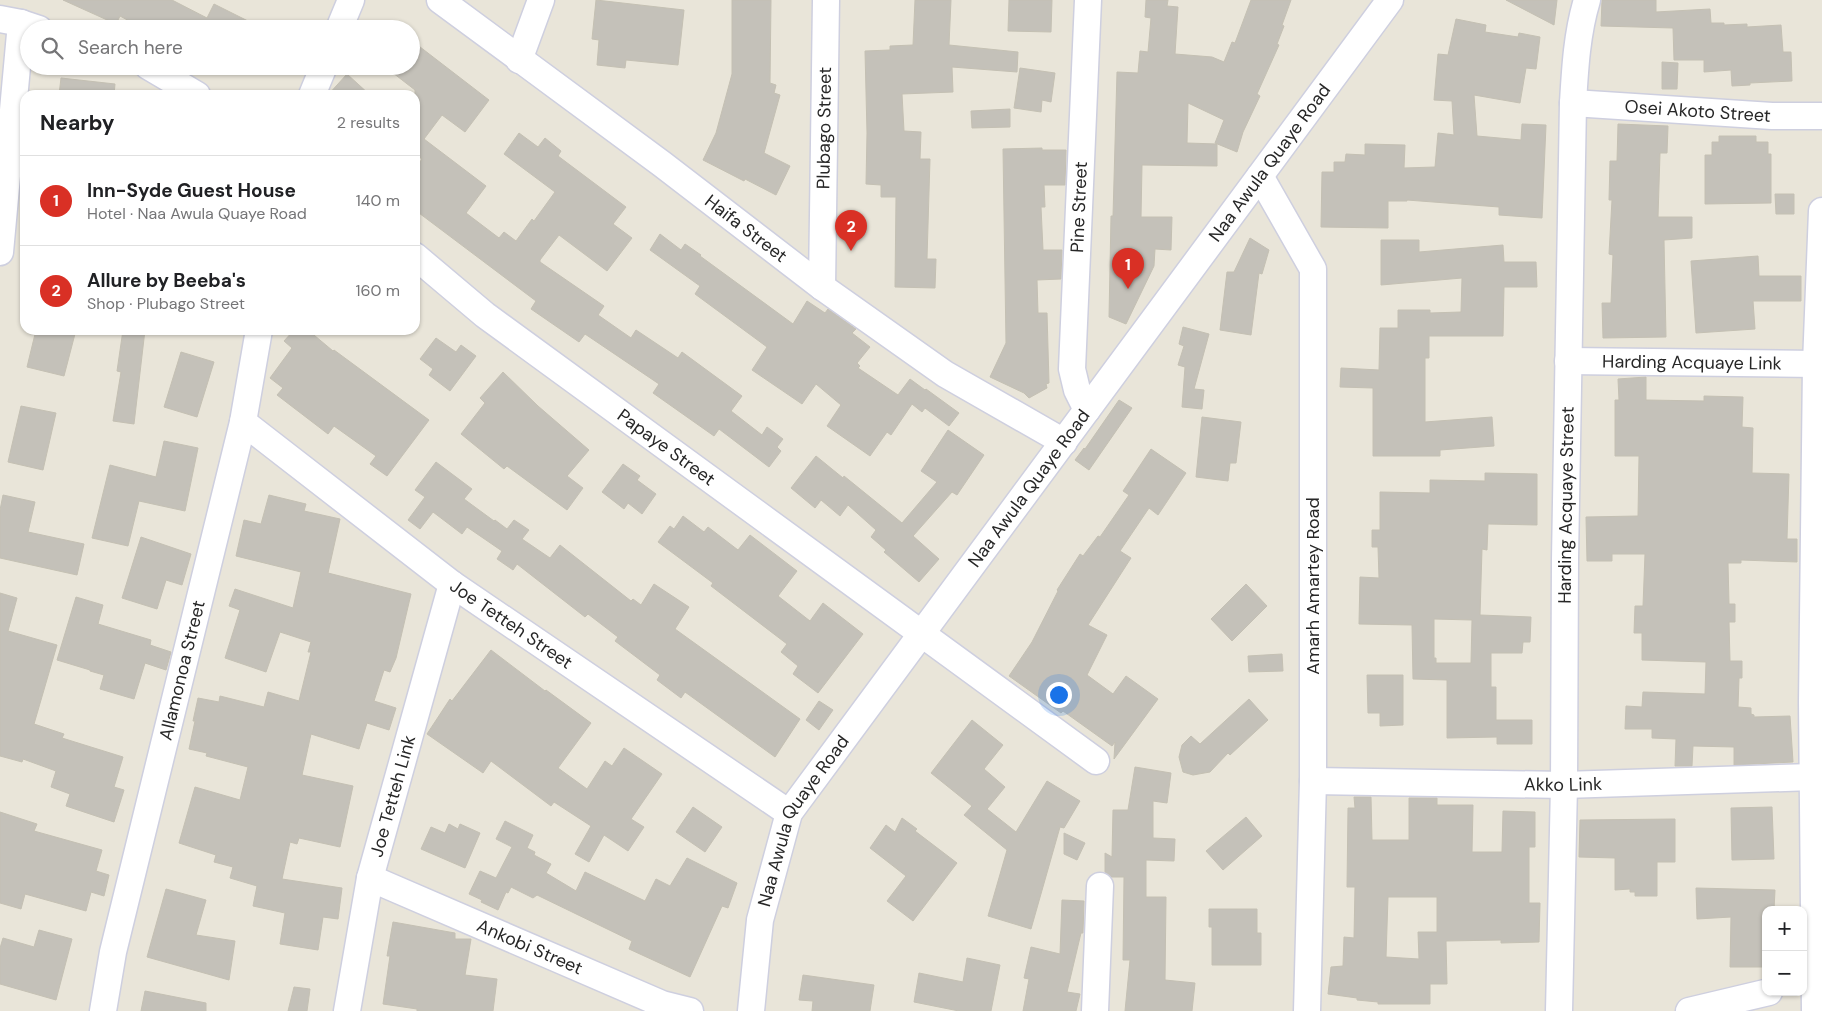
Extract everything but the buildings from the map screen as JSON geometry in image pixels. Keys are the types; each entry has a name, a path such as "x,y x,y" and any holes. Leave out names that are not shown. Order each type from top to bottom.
{"street":[{"path":"343,20 351,0"},
{"name":"Haifa Street","path":"440,0 662,164 822,287 945,374 1064,442"},
{"path":"520,60 541,0"},
{"name":"Plubago Street","path":"822,287 826,0"},
{"name":"Pine Street","path":"1087,410 1077,390 1072,369 1088,0"},
{"name":"Naa Awula Quaye Road","path":"751,1011 760,920 789,813 1390,0"},
{"name":"Harding Acquaye Street","path":"1559,1011 1564,785 1565,569 1573,103 1576,53 1586,0"},
{"path":"0,252 20,23"},
{"path":"164,75 189,90"},
{"path":"314,90 320,75"},
{"name":"Osei Akoto Street","path":"1573,103 1772,116 1822,116"},
{"name":"Amarh Amartey Road","path":"1260,176 1313,270 1313,781 1307,1011"},
{"path":"1815,1011 1813,982 1818,894 1813,777 1817,702 1819,442 1816,364 1822,211"},
{"name":"Papaye Street","path":"420,260 493,321 1096,761"},
{"name":"Allamonoa Street","path":"103,1011 113,952 243,422 258,335"},
{"name":"Harding Acquaye Link","path":"1568,360 1816,364"},
{"name":"Joe Tetteh Street","path":"243,422 452,584 789,813"},
{"name":"Joe Tetteh Link","path":"347,1011 370,878 452,584"},
{"name":"Akko Link","path":"1313,781 1564,785 1813,777"},
{"name":"Ankobi Street","path":"370,878 662,1004 690,1011"},
{"path":"1095,1011 1100,886"},
{"path":"1689,1011 1762,994"}],"place":[{"name":"Allure by Beeba's","path":"851,251"},
{"name":"Inn-Syde Guest House","path":"1128,289"}]}
